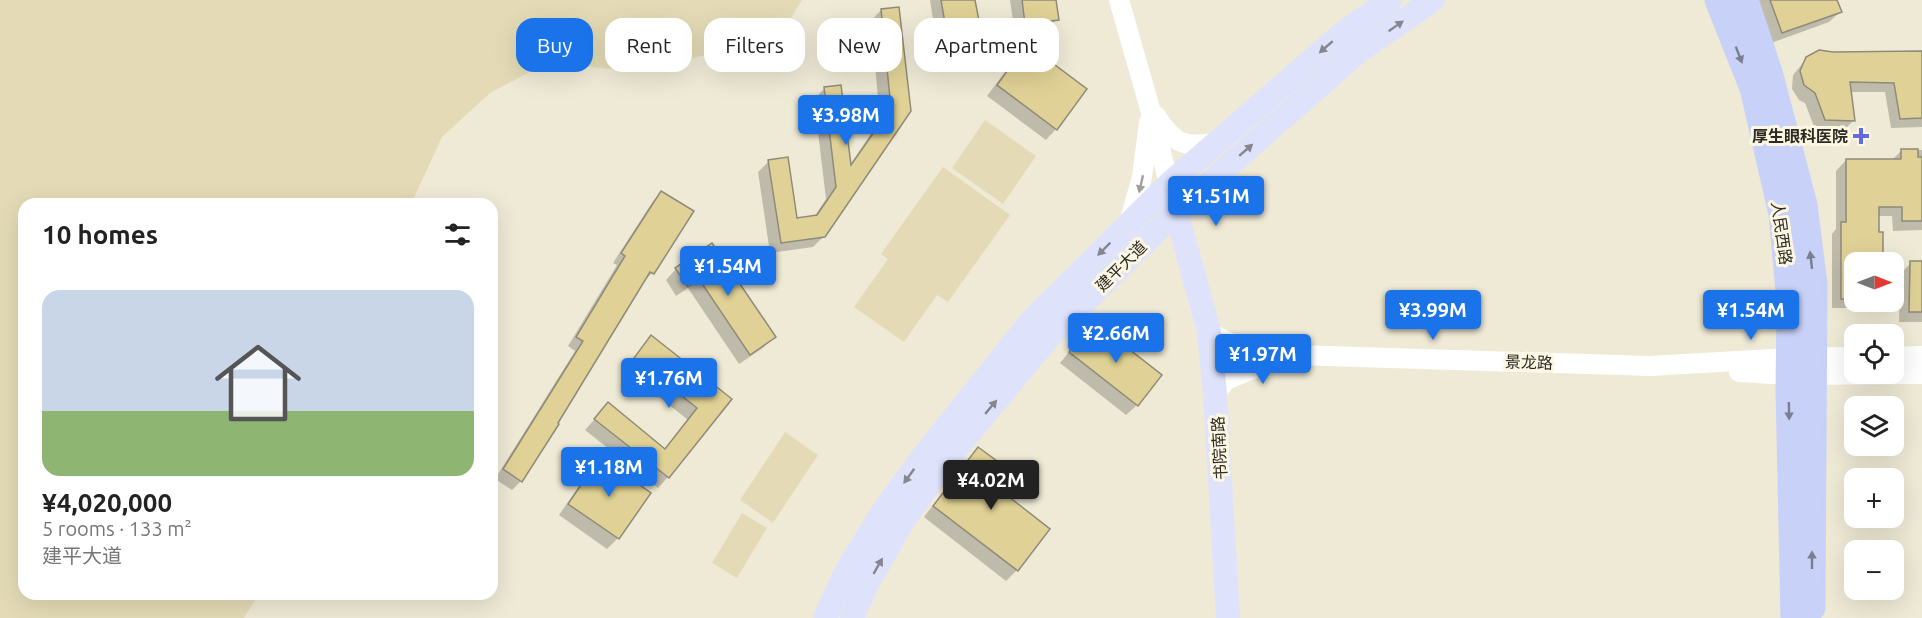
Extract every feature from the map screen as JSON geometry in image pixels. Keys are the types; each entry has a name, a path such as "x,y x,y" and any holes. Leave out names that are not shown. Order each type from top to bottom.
{"highway":[{"name":"人民西路","path":"1718,0 1752,88 1782,214 1790,302 1801,366 1812,618"},
{"name":"人民西路","path":"1745,0 1769,72 1804,205 1814,284 1801,366 1794,618"}],"main road":[{"name":"建平大道","path":"825,618 851,564 882,513 921,459 1032,320 1169,184 1344,32 1390,0"},
{"name":"建平大道","path":"852,618 866,586 902,523 940,468 1050,336 1176,212 1359,51 1433,0"},
{"path":"1192,270 1197,214 1216,177"},
{"name":"书院南路","path":"1169,184 1209,331 1215,394 1228,618"},
{"path":"1135,252 1157,239 1170,241 1184,256 1192,270"}],"street":[{"path":"1119,0 1169,184"},
{"path":"1149,105 1177,141 1185,145 1201,146 1218,142"},
{"path":"1129,224 1143,177 1149,105"},
{"name":"景龙路","path":"1209,331 1222,340 1239,346 1264,353 1296,356 1650,366 1801,366 1844,359"},
{"path":"1215,394 1226,380 1267,363 1296,356"},
{"path":"1904,357 1922,356"},
{"path":"1801,366 1922,374"}],"shaded area":[{"path":"0,0 802,0 791,18 704,18 704,56 692,58 692,18 605,18 605,69 593,67 593,18 516,18 516,72 529,72 490,93 442,137 414,198 18,198 18,600 255,600 244,618 0,618"},
{"path":"985,120 1036,156 1003,204 952,168"},
{"path":"943,167 1010,215 948,302 937,295 904,342 854,307 888,259 881,254"},
{"path":"785,432 818,455 773,523 740,500"},
{"path":"742,513 767,528 737,578 712,563"}],"building":[{"path":"941,0 975,0 978,18 944,18"},
{"path":"1022,0 1056,0 1059,18 1024,18"},
{"path":"1770,0 1837,0 1842,12 1782,33"},
{"path":"899,7 900,18 882,18 881,9"},
{"path":"902,33 911,111 825,237 781,243 768,160 788,157 797,218 817,215 836,187 824,87 841,85 851,165 891,108 887,72 902,72"},
{"path":"1819,50 1833,52 1922,51 1922,118 1900,119 1894,83 1850,82 1855,121 1825,120 1815,93 1804,85 1800,71 1806,57"},
{"path":"1059,68 1087,89 1057,130 997,85 1007,72 1059,72"},
{"path":"1901,149 1918,149 1918,157 1922,157 1922,221 1902,221 1902,207 1879,207 1879,232 1883,232 1883,252 1844,252 1844,299 1841,299 1841,222 1846,222 1846,159 1901,159"},
{"path":"661,191 694,211 654,274 650,272 522,482 503,469 583,341 576,337 625,256 621,253"},
{"path":"712,243 776,337 750,355 699,279 688,287 675,268"},
{"path":"1910,261 1922,261 1922,312 1909,312"},
{"path":"1093,321 1162,375 1138,406 1069,352"},
{"path":"651,335 732,399 669,478 594,419 608,402 665,449 697,408 634,358"},
{"path":"978,447 1012,472 999,489 1050,529 1018,571 933,506"},
{"path":"600,457 651,493 619,539 568,504"}],"place":[{"name":"厚生眼科医院","path":"1861,136"}]}
